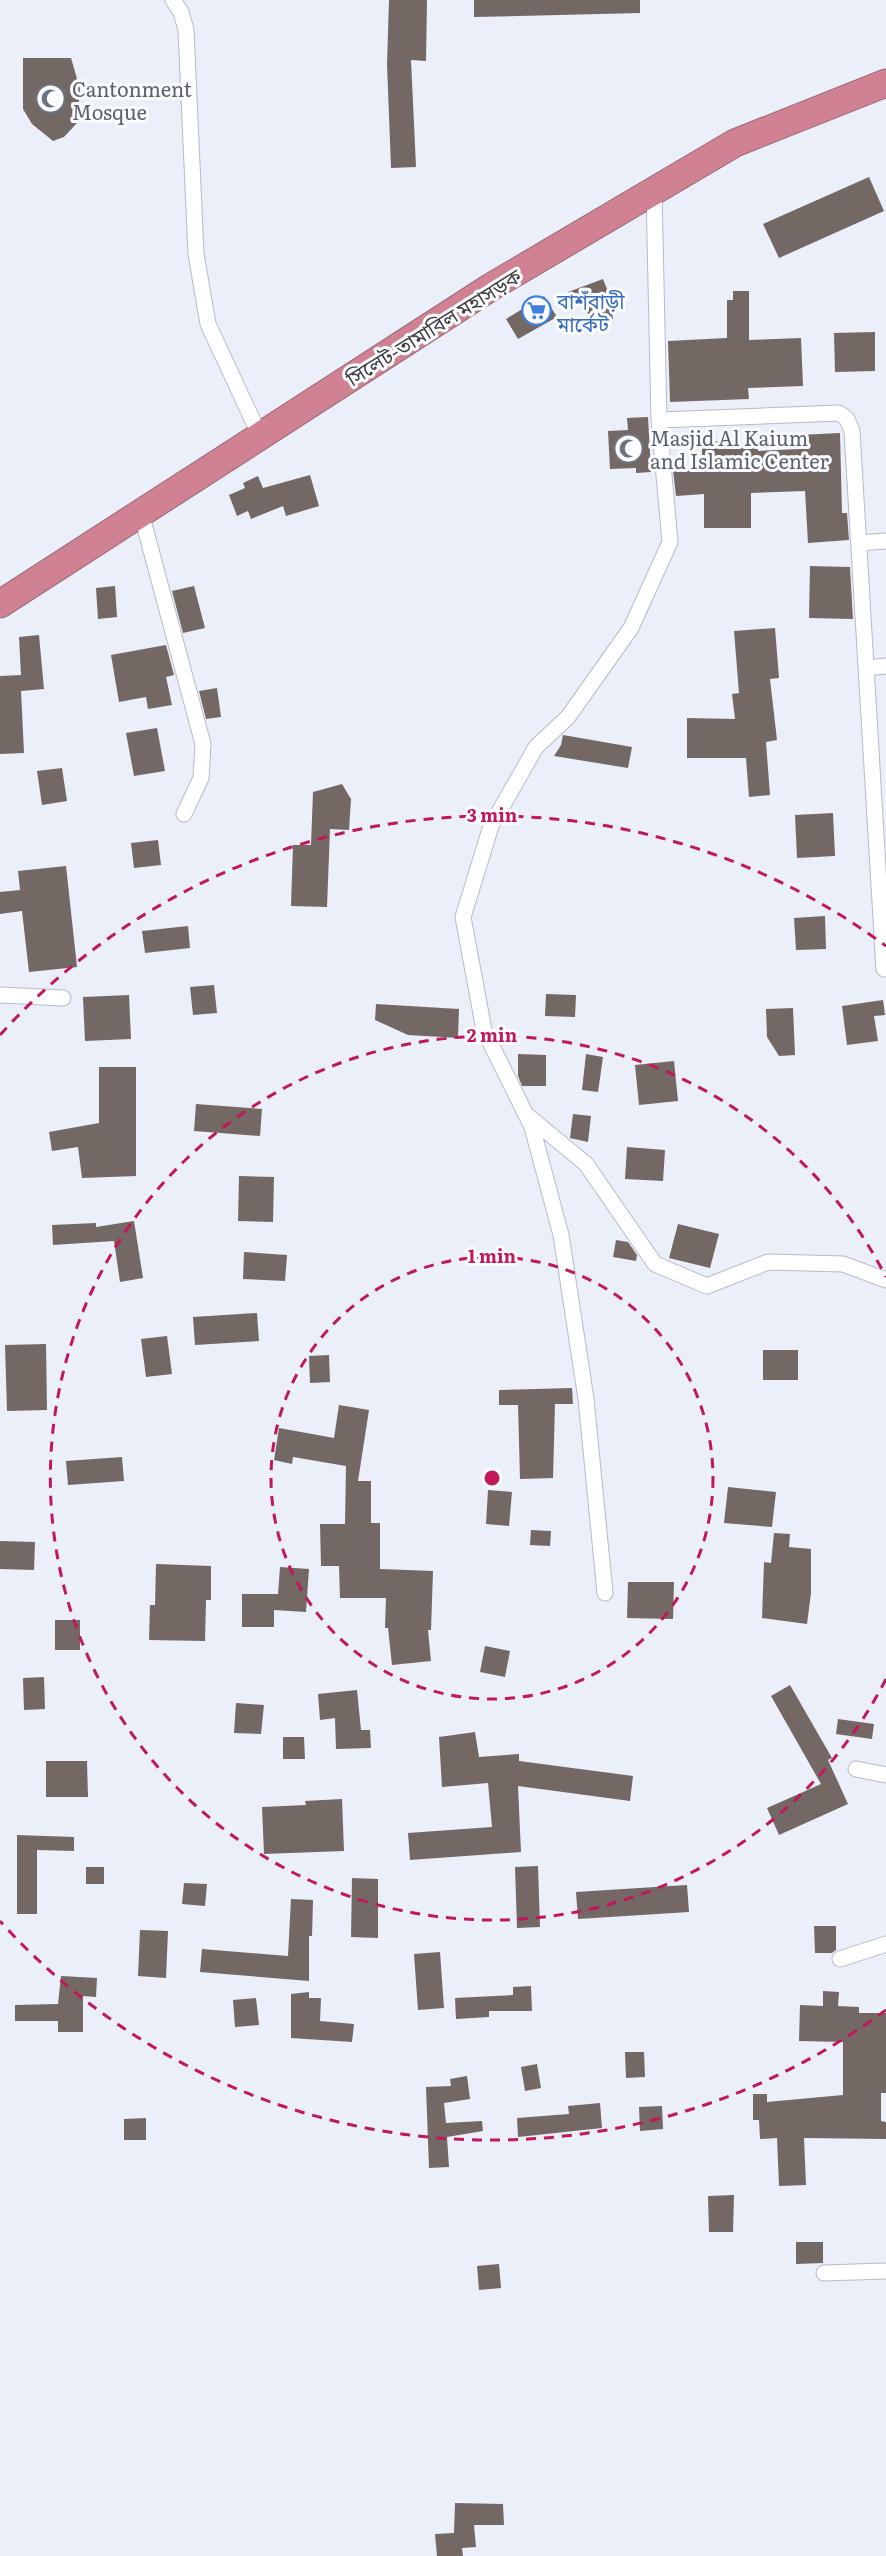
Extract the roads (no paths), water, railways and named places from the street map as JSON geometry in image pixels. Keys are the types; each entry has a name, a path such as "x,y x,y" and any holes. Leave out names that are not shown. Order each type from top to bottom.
{"highway":[{"name":"সিলেট-তামাবিল মহাসড়ক","path":"0,604 491,288 735,143 886,83"}],"street":[{"path":"173,0 181,12 186,30 195,254 208,324 260,436"},
{"path":"605,1593 586,1399 561,1235 532,1127 484,1030 463,917 490,826 536,747 568,717 631,628 669,542 659,420 654,191"},
{"path":"659,420 839,413 847,419 852,431 884,969"},
{"path":"141,513 203,744 201,778 184,814"},
{"path":"859,543 886,541"},
{"path":"866,668 886,666"},
{"path":"0,995 63,998"},
{"path":"526,1114 586,1164 655,1264 707,1286 768,1262 843,1264 886,1280"},
{"path":"856,1769 886,1775"},
{"path":"840,1959 886,1944"},
{"path":"824,2273 886,2271"}],"place":[{"name":"Cantonment Mosque","path":"51,99"},
{"name":"বাশঁবাড়ী মার্কেট","path":"536,311"},
{"name":"Masjid Al Kaium and Islamic Center","path":"629,449"}]}
